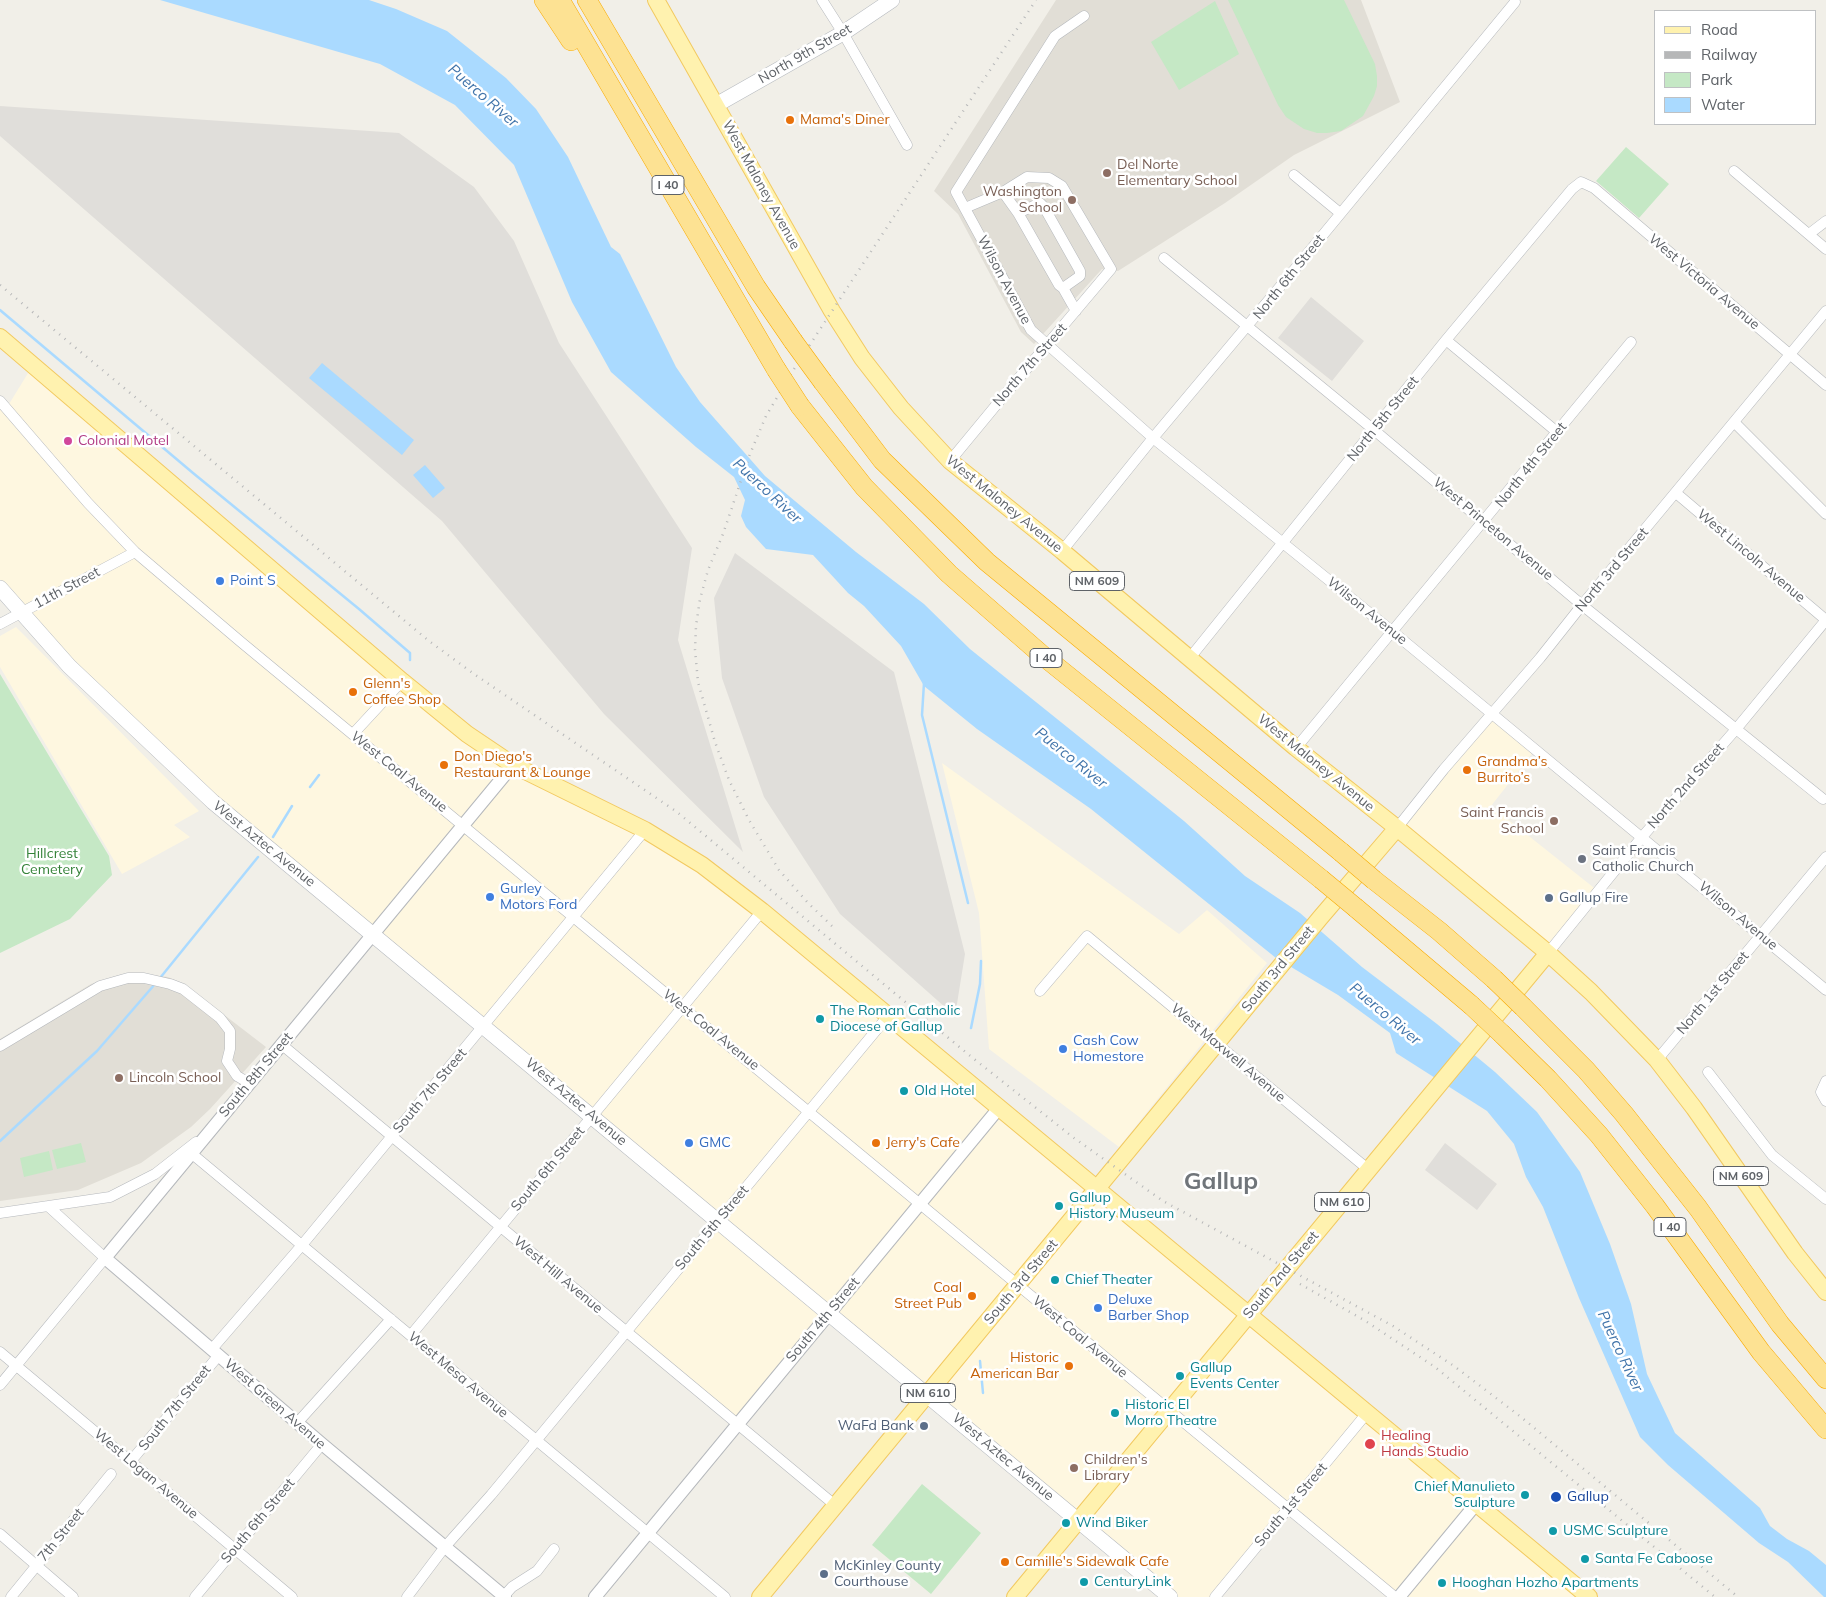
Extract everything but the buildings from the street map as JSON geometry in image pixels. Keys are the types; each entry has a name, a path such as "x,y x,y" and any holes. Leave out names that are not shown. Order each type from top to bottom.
{"highway":[{"path":"544,0 673,193"},
{"name":"I 40","path":"560,0 776,369 800,406 864,487 949,574 1042,655 1356,908 1471,1005 1548,1079 1599,1135 1655,1206 1756,1345 1826,1429"},
{"name":"I 40","path":"587,0 756,287 793,341 882,460 987,562 1494,979 1586,1070 1624,1114 1698,1208 1780,1324 1826,1379"},
{"path":"594,0 622,60"}],"main road":[{"name":"West Maloney Avenue","path":"656,0 832,311 862,358 901,408 950,461 1062,551 1296,748 1397,828 1548,953 1590,992 1657,1060"},
{"name":"North 9th Street","path":"716,105 843,33 892,0"},
{"path":"3,341 402,681 467,734 512,765 645,830 702,865 762,911 1586,1596"},
{"name":"West Aztec Avenue","path":"0,588 69,666 213,802 1170,1597"},
{"name":"South 3rd Street","path":"760,1597 1320,918 1397,828"},
{"name":"South 2nd Street","path":"1015,1597 1548,953"},
{"name":"NM 609","path":"1657,1060 1694,1108 1795,1253 1826,1292"}],"street":[{"path":"822,0 907,145"},
{"name":"North 6th Street","path":"1062,551 1153,438 1248,326 1515,2"},
{"name":"Wilson Avenue","path":"1084,16 1055,36 956,192 1031,330 1153,438 1393,632 1826,990"},
{"path":"1734,171 1826,249"},
{"path":"1294,175 1340,213"},
{"name":"North 7th Street","path":"950,461 1111,269 1062,186 1049,178 1026,178 1003,192"},
{"name":"North 5th Street","path":"1190,659 1446,340 1572,189 1581,182"},
{"name":"West Victoria Avenue","path":"1581,182 1594,188 1826,385"},
{"path":"965,208 1003,192 1018,213 1058,285 1063,288 1076,311"},
{"path":"1018,213 1040,203 1044,207 1080,271 1080,276 1063,288"},
{"path":"1809,234 1826,221"},
{"name":"West Princeton Avenue","path":"1164,258 1374,430 1582,605 1823,799"},
{"name":"North 3rd Street","path":"1397,828 1444,769 1492,715 1826,311"},
{"path":"1446,340 1557,432"},
{"name":"North 4th Street","path":"1296,748 1631,342"},
{"name":"West Coal Avenue","path":"2,404 88,503 135,552 1395,1597"},
{"path":"1735,423 1826,514"},
{"name":"West Lincoln Avenue","path":"1676,493 1826,620"},
{"name":"11th Street","path":"0,624 135,552"},
{"name":"North 2nd Street","path":"1548,953 1642,837 1826,620"},
{"path":"353,734 402,681"},
{"name":"South 8th Street","path":"0,1385 512,765"},
{"name":"South 7th Street","path":"131,1461 215,1352 302,1245 645,830"},
{"name":"North 1st Street","path":"1657,1060 1826,857"},
{"name":"South 6th Street","path":"410,1335 762,911"},
{"name":"West Maxwell Avenue","path":"1040,991 1087,936 1369,1170"},
{"path":"0,1046 100,986 128,978 144,978 183,989 220,1018 230,1031 230,1049 227,1061 238,1076 250,1083"},
{"name":"South 5th Street","path":"536,1440 808,1110 888,1016"},
{"name":"West Hill Avenue","path":"281,1044 836,1506"},
{"path":"1708,1072 1772,1154 1826,1199"},
{"path":"1826,1081 1821,1092 1826,1101"},
{"name":"South 4th Street","path":"648,1533 999,1108"},
{"path":"0,1213 110,1197 154,1174 208,1133"},
{"name":"West Mesa Avenue","path":"192,1153 725,1597"},
{"name":"West Green Avenue","path":"48,1206 105,1258 322,1444 444,1548 505,1597"},
{"path":"298,1422 390,1319"},
{"name":"West Logan Avenue","path":"0,1352 292,1597"},
{"name":"South 1st Street","path":"1215,1597 1367,1413"},
{"path":"407,1597 444,1548 536,1440"},
{"name":"South 6th Street","path":"195,1597 322,1444"},
{"name":"7th Street","path":"11,1597 111,1474"},
{"path":"1399,1597 1476,1504"},
{"path":"594,1597 648,1533"},
{"path":"0,1534 73,1597"},
{"path":"505,1597 512,1587 537,1571 554,1549"}],"shaded area":[{"name":"Del Norte Elementary School","path":"1056,0 1361,0 1400,102 1294,155 1225,203 1118,271 1102,269 1034,344 1021,332 958,214 934,191"},
{"path":"0,106 399,133 474,187 514,241 559,343 692,548 678,640 743,852 604,714 442,521 0,136"},
{"path":"1311,297 1364,341 1332,381 1278,338"},
{"path":"33,365 467,734 702,865 1589,1597 1394,1597 1288,1509 1215,1597 1170,1597 829,1313 738,1424 626,1332 718,1221 213,802 0,588 0,406 6,409"},
{"path":"735,553 894,672 965,954 955,1016 840,914 764,797 722,678 714,598"},
{"path":"16,627 199,811 174,825 190,837 122,874 0,667 0,636"},
{"path":"1492,715 1535,750 1491,806 1598,891 1548,953 1397,828"},
{"path":"942,763 1179,934 1207,910 1267,963 1119,1147 989,1049 979,913"},
{"name":"Lincoln School","path":"135,973 168,977 184,984 266,1047 210,1109 191,1127 141,1163 78,1190 0,1201 0,1039 91,984 119,975"},
{"path":"1445,1143 1497,1184 1477,1210 1425,1170"}],"green space":[{"path":"1228,0 1344,0 1375,64 1377,76 1374,96 1363,116 1341,131 1327,133 1317,133 1304,129 1286,117 1278,105"},
{"path":"1215,1 1239,54 1179,90 1151,42"},
{"path":"1626,147 1669,184 1639,218 1596,181"},
{"name":"Hillcrest Cemetery","path":"0,674 109,856 112,875 70,919 0,953"},
{"path":"81,1143 86,1162 57,1169 52,1150"},
{"path":"49,1151 53,1170 24,1177 20,1158"},
{"path":"922,1484 981,1533 931,1594 872,1545"}],"water":[{"name":"Puerco River","path":"160,0 369,0 396,9 447,31 506,78 536,109 568,157 611,247 620,254 676,367 700,402 765,476 856,552 924,604 970,649 1184,821 1245,876 1300,913 1362,967 1437,1024 1495,1072 1537,1112 1580,1172 1610,1244 1631,1304 1647,1374 1675,1433 1760,1508 1770,1526 1787,1539 1809,1551 1826,1565 1826,1597 1788,1562 1759,1543 1668,1465 1640,1437 1579,1298 1543,1207 1526,1177 1514,1144 1487,1111 1396,1053 1390,1033 1338,995 1276,958 1091,809 977,729 924,686 901,646 813,555 766,549 746,527 741,516 745,500 734,477 696,447 611,372 572,302 514,165 455,105 380,64"},
{"path":"322,363 414,440 402,455 309,378"},
{"path":"425,465 445,488 433,498 413,475"}],"waterway":[{"path":"0,310 193,473 359,609 410,653 410,660"},
{"path":"924,683 922,715 968,903"},
{"path":"310,787 319,775"},
{"path":"273,837 292,806"},
{"path":"160,978 258,857"},
{"path":"971,1028 980,984 981,961"},
{"path":"0,1141 97,1051 155,984"},
{"path":"980,1361 983,1393"}],"railway":[{"path":"832,926 808,903 779,870 749,820 729,780 715,742 698,682 695,650 700,599 708,570 723,534 750,454 766,416 794,369 1036,0"},
{"path":"0,285 429,641 474,674 677,812 969,1055 1074,1138 1163,1201 1393,1326 1454,1366 1521,1417 1738,1597"},
{"path":"1300,1284 1364,1320 1435,1367 1715,1597"}],"place":[{"name":"Mama's Diner","path":"790,120"},
{"name":"Del Norte Elementary School","path":"1107,173"},
{"name":"Washington School","path":"1072,200"},
{"name":"Colonial Motel","path":"68,441"},
{"name":"Point S","path":"220,581"},
{"name":"Glenn's Coffee Shop","path":"353,692"},
{"name":"Don Diego's Restaurant & Lounge","path":"444,765"},
{"name":"Grandma’s Burrito’s","path":"1467,770"},
{"name":"Saint Francis School","path":"1554,821"},
{"name":"Saint Francis Catholic Church","path":"1582,859"},
{"name":"Gurley Motors Ford","path":"490,897"},
{"name":"Gallup Fire","path":"1549,898"},
{"name":"The Roman Catholic Diocese of Gallup","path":"820,1019"},
{"name":"Cash Cow Homestore","path":"1063,1049"},
{"name":"Lincoln School","path":"119,1078"},
{"name":"Old Hotel","path":"904,1091"},
{"name":"GMC","path":"689,1143"},
{"name":"Jerry's Cafe","path":"876,1143"},
{"name":"Gallup History Museum","path":"1059,1206"},
{"name":"Chief Theater","path":"1055,1280"},
{"name":"Coal Street Pub","path":"972,1296"},
{"name":"Deluxe Barber Shop","path":"1098,1308"},
{"name":"Historic American Bar","path":"1069,1366"},
{"name":"Gallup Events Center","path":"1180,1376"},
{"name":"Historic El Morro Theatre","path":"1115,1413"},
{"name":"WaFd Bank","path":"924,1426"},
{"name":"Healing Hands Studio","path":"1370,1444"},
{"name":"Children's Library","path":"1074,1468"},
{"name":"Chief Manulieto Sculpture","path":"1525,1495"},
{"name":"Gallup","path":"1556,1497"},
{"name":"Wind Biker","path":"1066,1523"},
{"name":"USMC Sculpture","path":"1553,1531"},
{"name":"Santa Fe Caboose","path":"1585,1559"},
{"name":"Camille's Sidewalk Cafe","path":"1005,1562"},
{"name":"McKinley County Courthouse","path":"824,1574"},
{"name":"CenturyLink","path":"1084,1582"},
{"name":"Hooghan Hozho Apartments","path":"1442,1583"}],"district":[{"name":"Gallup","path":"1221,1182"}]}
